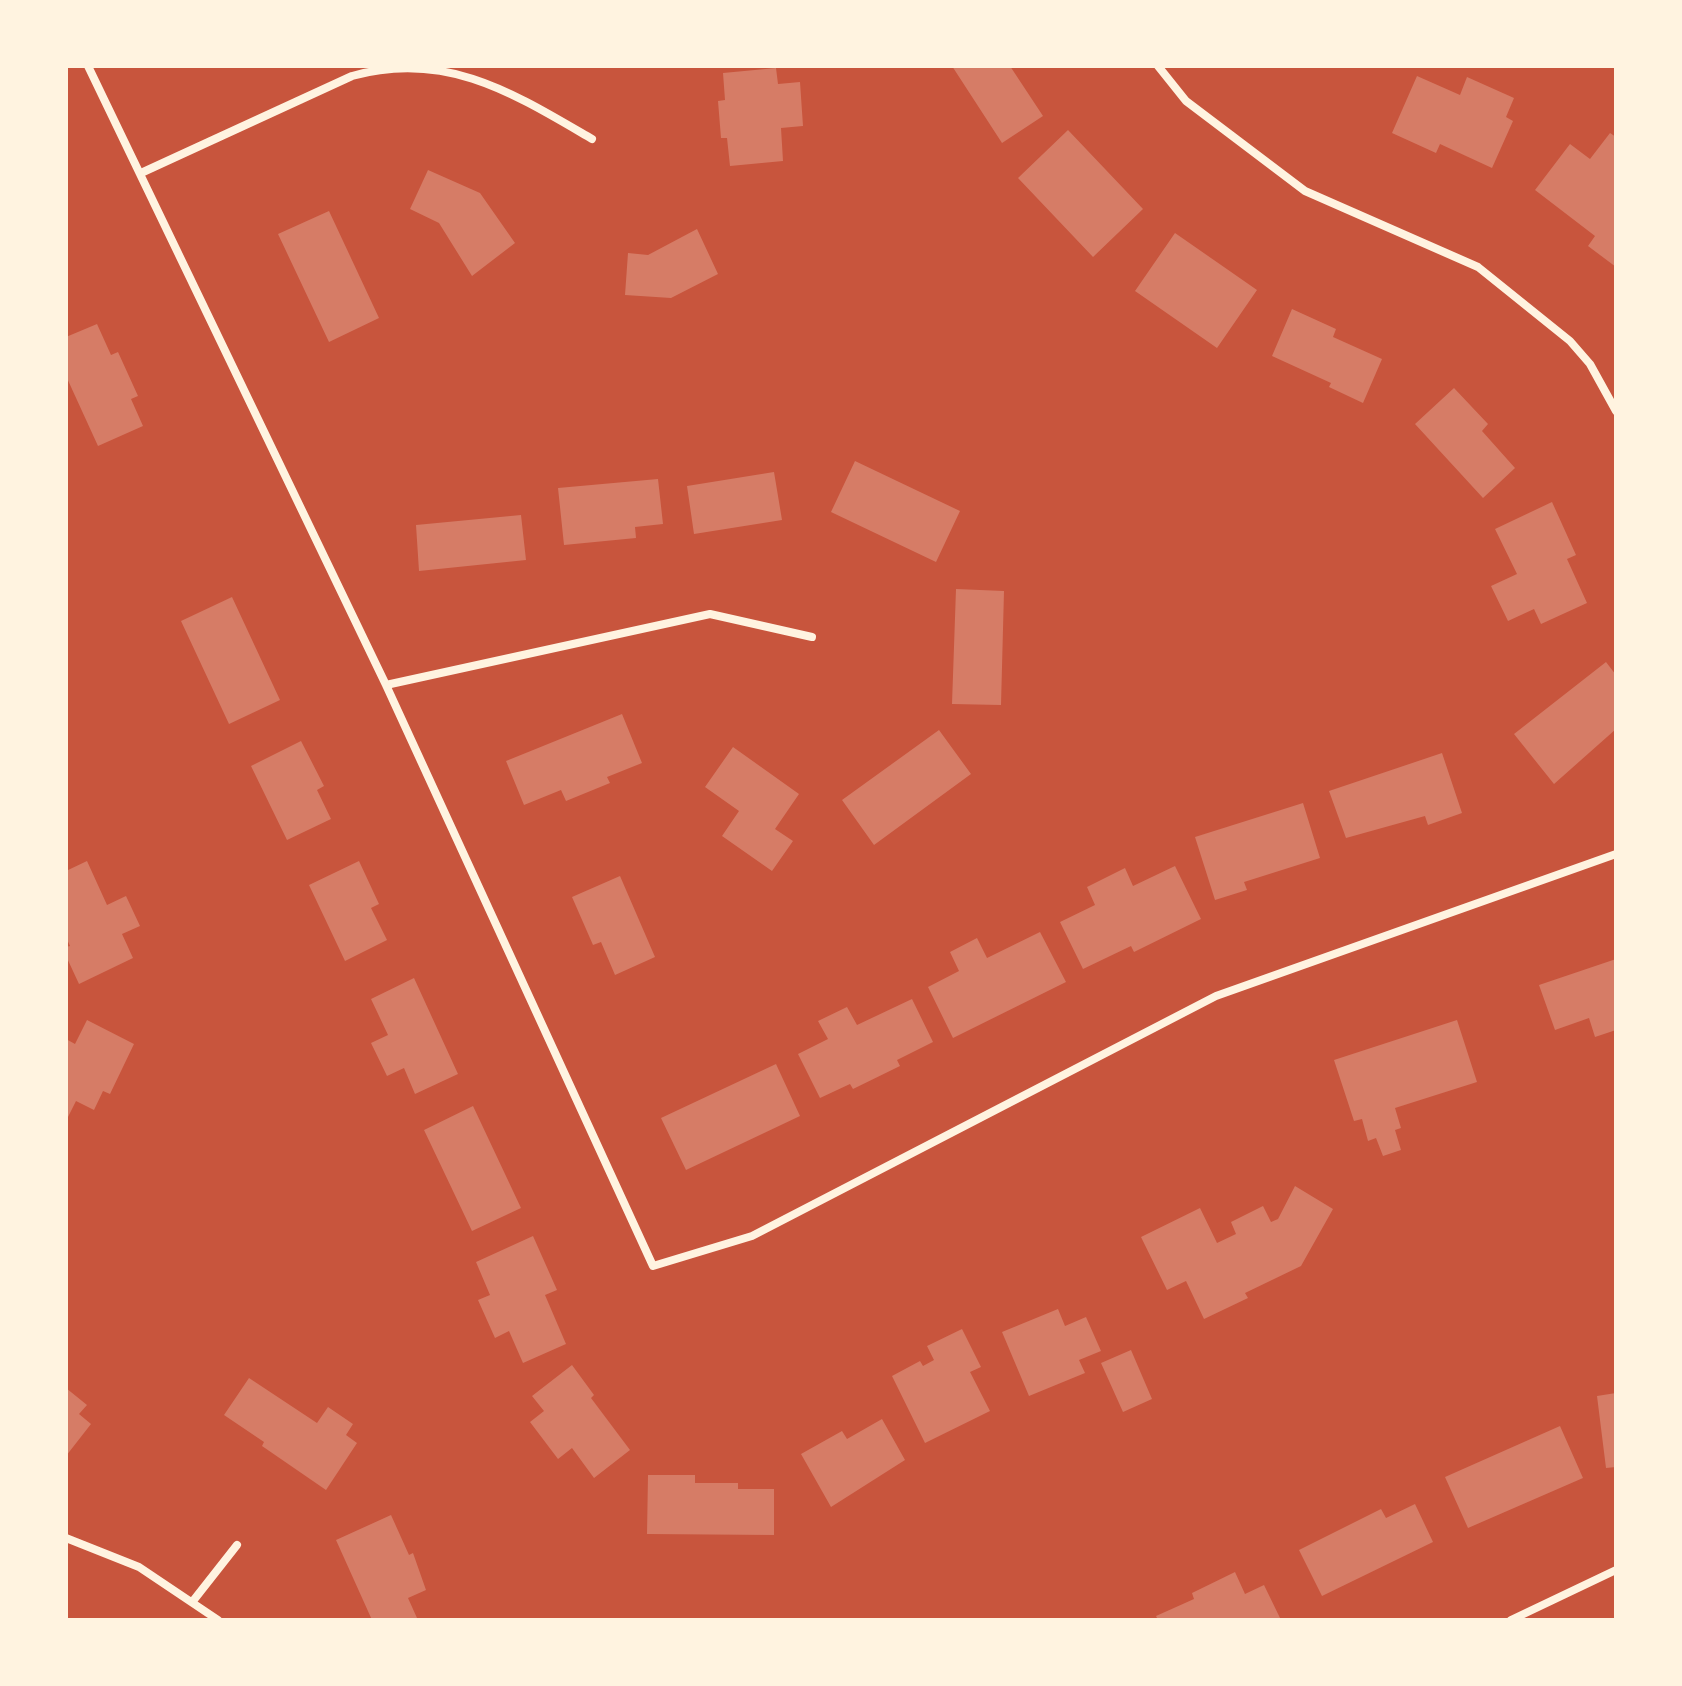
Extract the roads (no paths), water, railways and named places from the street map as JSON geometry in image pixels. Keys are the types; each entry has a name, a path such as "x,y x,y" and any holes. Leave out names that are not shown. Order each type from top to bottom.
{"street":[{"path":"88,66 386,685 653,1266 752,1236 1216,996 1616,854"},
{"path":"1158,66 1186,101 1305,191 1478,267 1570,341 1590,364 1616,411"},
{"path":"141,173 352,76 376,69 448,70 512,93 592,139"},
{"path":"386,685 710,614 812,637"},
{"path":"66,1538 139,1567 218,1620"},
{"path":"193,1601 237,1545"},
{"path":"1511,1620 1616,1570"}]}
